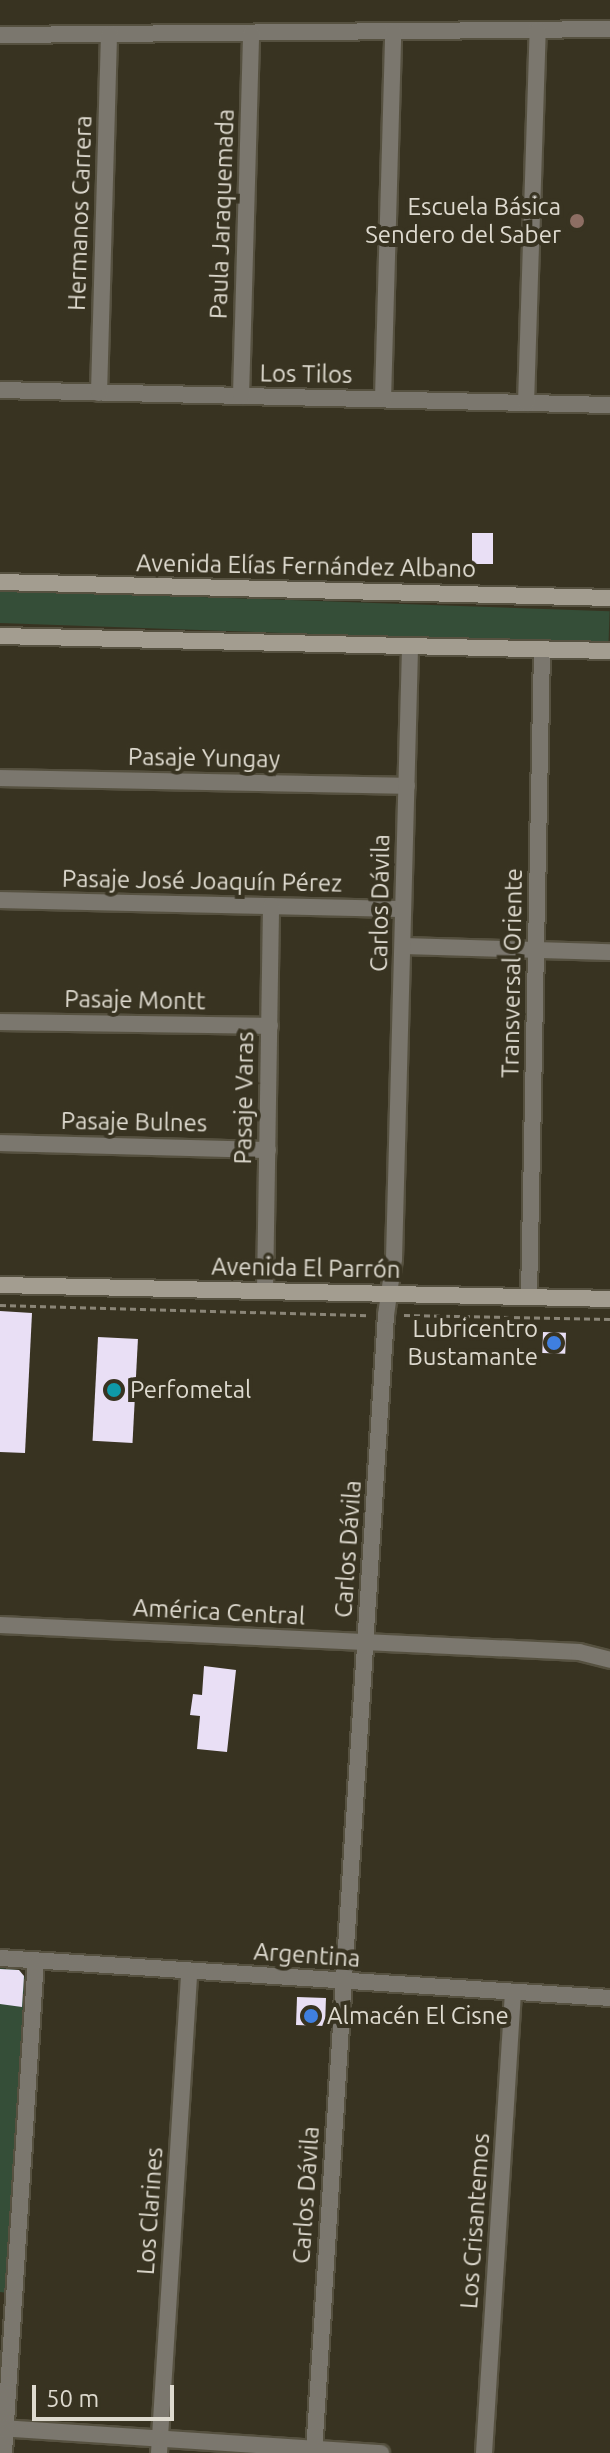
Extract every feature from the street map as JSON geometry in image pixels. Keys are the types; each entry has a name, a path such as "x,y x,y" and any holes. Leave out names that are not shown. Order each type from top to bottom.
{"main road":[{"name":"Avenida Elías Fernández Albano","path":"0,582 610,598"},
{"path":"0,636 610,651"},
{"name":"Avenida El Parrón","path":"0,1285 610,1299"}],"street":[{"path":"0,35 610,29"},
{"path":"526,403 538,30"},
{"path":"383,399 393,31"},
{"name":"Paula Jaraquemada","path":"241,396 251,33"},
{"name":"Hermanos Carrera","path":"99,393 109,34"},
{"name":"Los Tilos","path":"0,390 610,405"},
{"name":"Carlos Dávila","path":"314,2451 386,1315 390,1294 410,647"},
{"name":"Transversal Oriente","path":"529,1297 542,650"},
{"name":"Pasaje Yungay","path":"0,778 407,786"},
{"name":"Pasaje José Joaquín Pérez","path":"0,900 403,909"},
{"name":"Pasaje Varas","path":"265,1291 271,906"},
{"path":"403,946 610,952"},
{"name":"Pasaje Montt","path":"0,1022 270,1026"},
{"name":"Pasaje Bulnes","path":"0,1143 268,1150"},
{"name":"América Central","path":"0,1625 579,1652"},
{"path":"579,1652 610,1645"},
{"path":"579,1652 610,1660"},
{"name":"Argentina","path":"0,1958 610,1998"},
{"path":"4,2453 3,2428 36,1961"},
{"name":"Los Clarines","path":"159,2446 189,1971"},
{"name":"Los Crisantemos","path":"484,2453 513,1992"},
{"path":"3,2428 159,2446 381,2453"}],"path":[{"path":"0,1305 610,1319"}],"green space":[{"path":"0,590 610,611 608,644 0,623"},
{"path":"0,1968 19,1970 28,1981 8,2293 0,2292"}],"building":[{"path":"472,533 493,533 493,564 472,564"},
{"path":"0,1311 32,1313 25,1453 0,1452"},
{"name":"Lubricentro Bustamante","path":"543,1332 566,1333 565,1354 542,1353"},
{"name":"Perfometal","path":"98,1337 138,1339 133,1443 93,1441"},
{"path":"204,1666 236,1670 227,1752 197,1749 200,1716 190,1715 193,1694 202,1695"},
{"path":"0,1969 19,1970 24,1976 22,2007 0,2004"},
{"path":"297,1997 326,1998 325,2026 296,2025"}],"place":[{"name":"Escuela Básica Sendero del Saber","path":"577,221"},
{"name":"Lubricentro Bustamante","path":"554,1343"},
{"name":"Perfometal","path":"114,1390"},
{"name":"Almacén El Cisne","path":"311,2016"}]}
